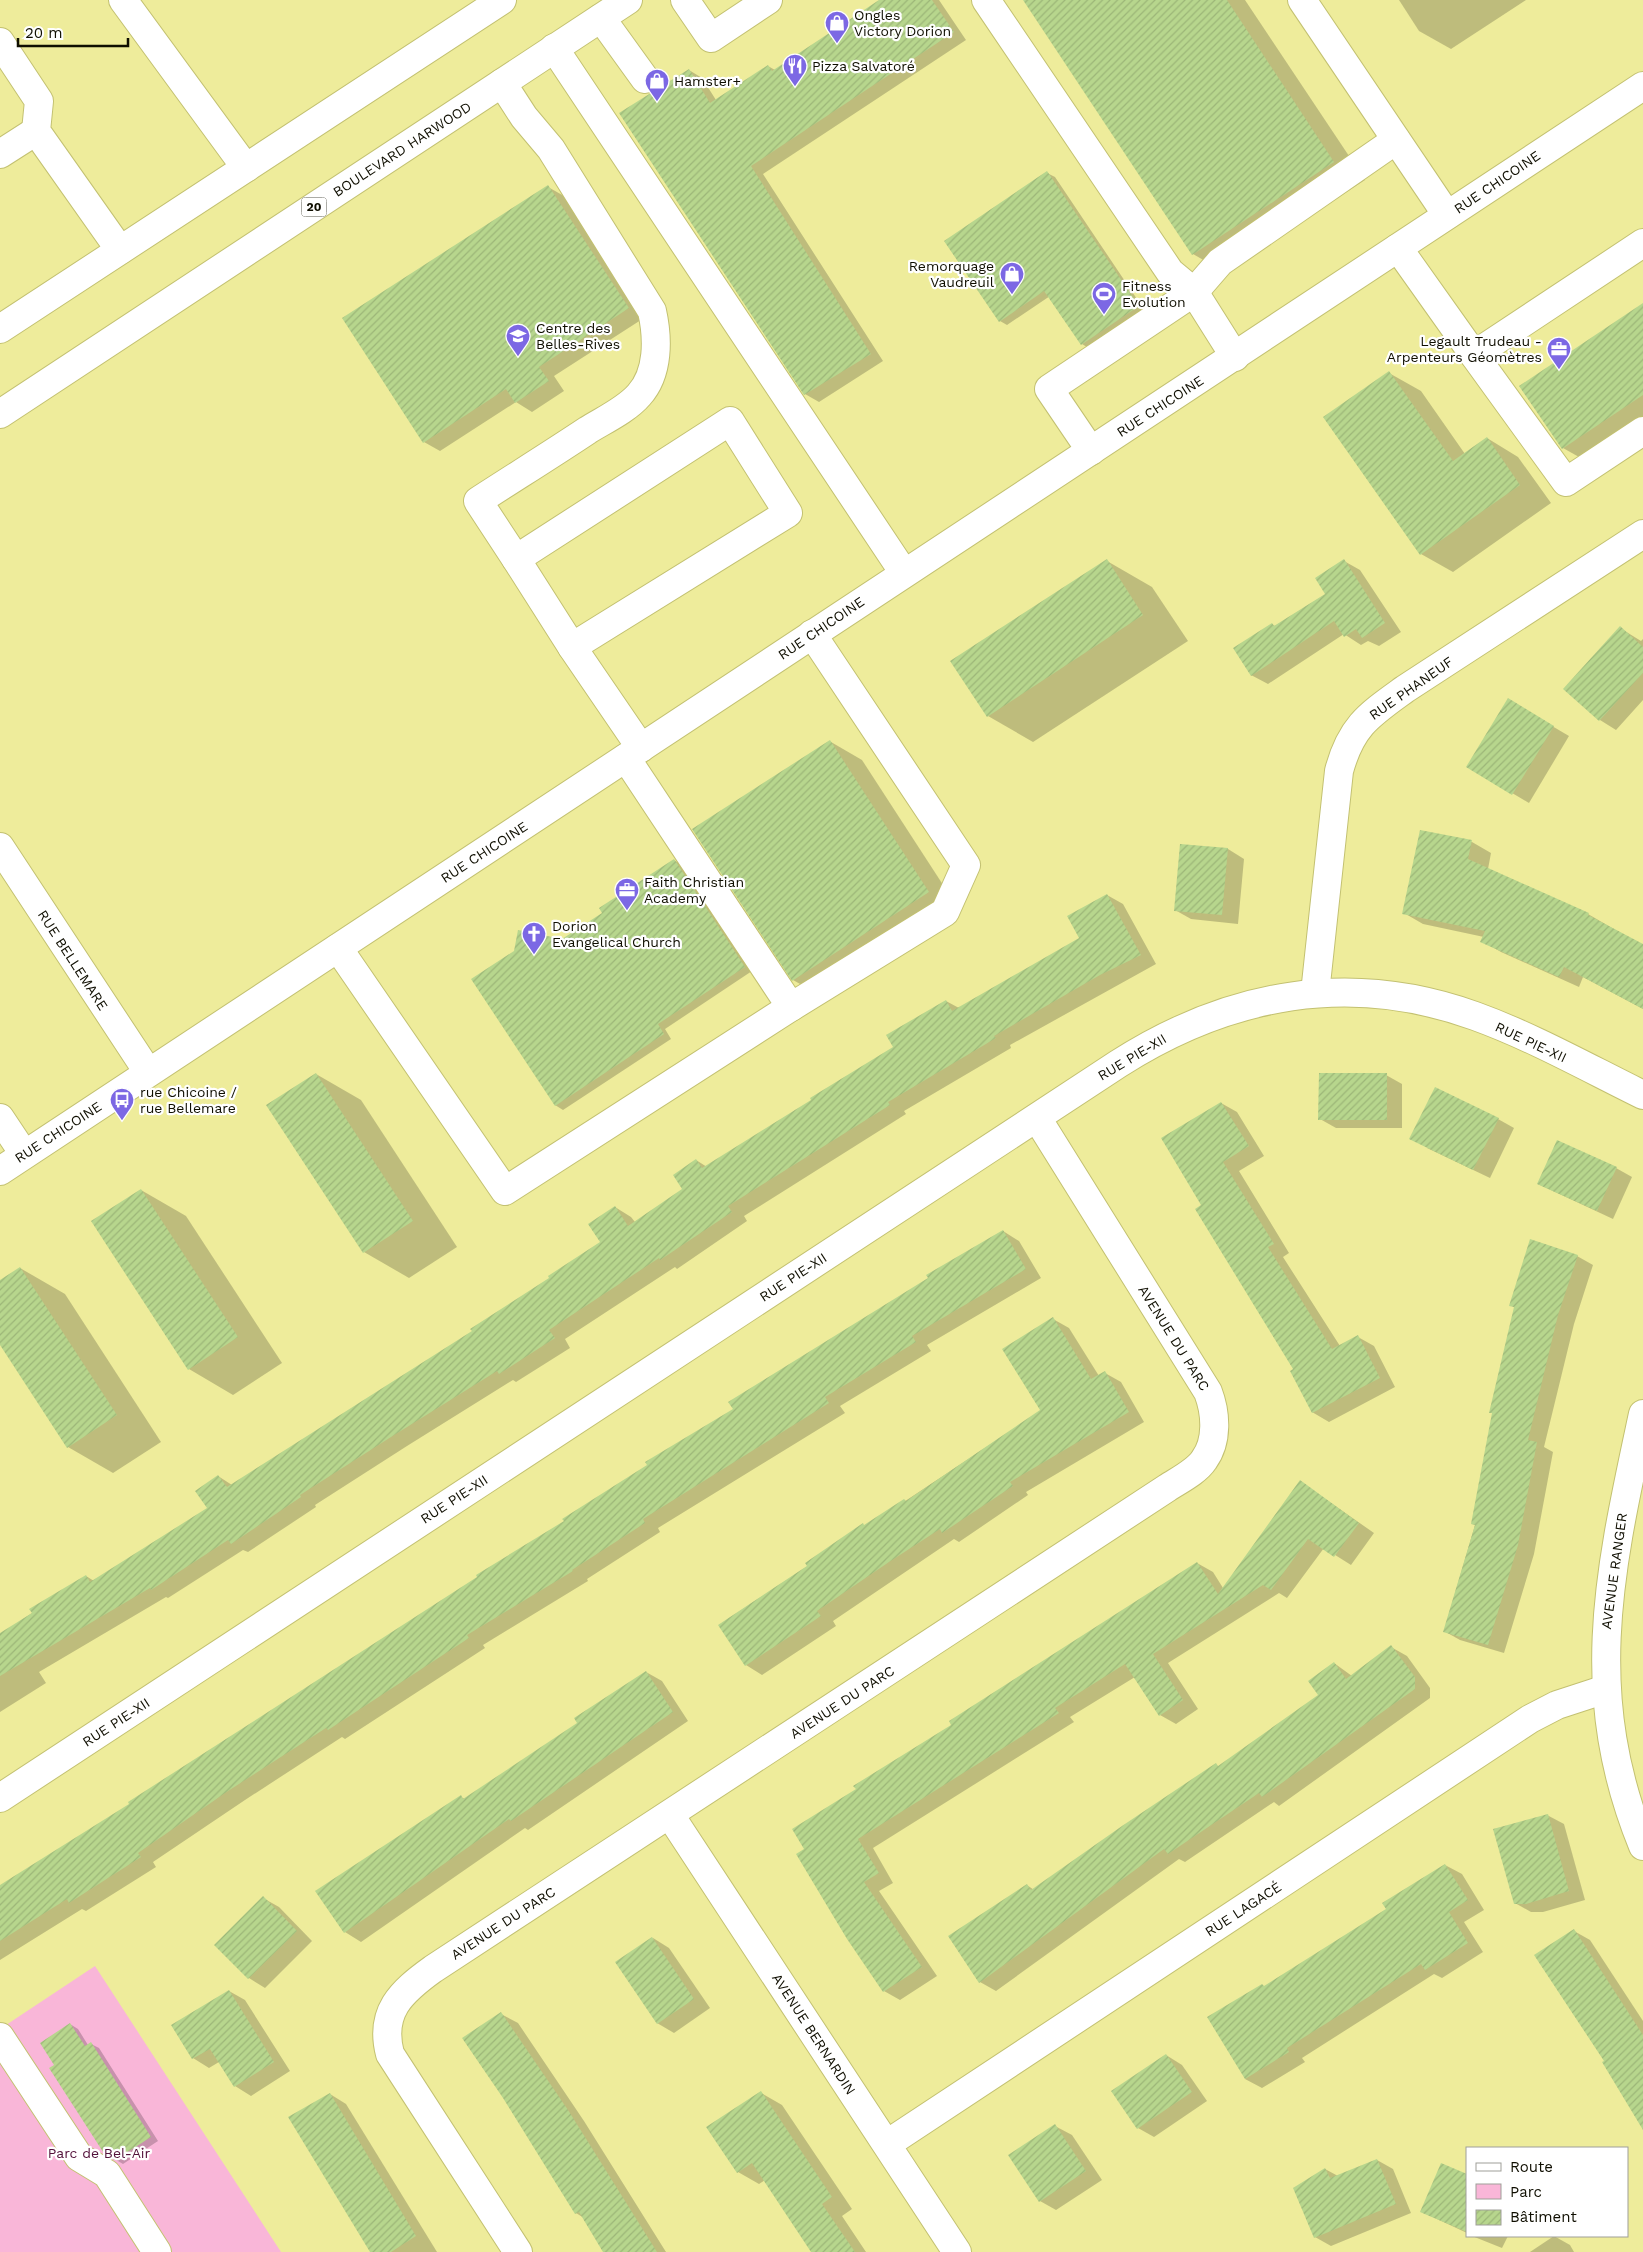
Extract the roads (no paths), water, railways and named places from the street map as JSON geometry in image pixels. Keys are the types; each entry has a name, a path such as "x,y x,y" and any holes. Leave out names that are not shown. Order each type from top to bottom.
{"main road":[{"path":"123,0 246,168"},
{"path":"0,329 502,0"},
{"name":"BOULEVARD HARWOOD","path":"0,414 628,0"},
{"path":"685,0 710,38 768,0"},
{"path":"986,0 1170,272 1194,292 1235,357"},
{"path":"1302,0 1447,215"},
{"path":"601,18 645,79"},
{"path":"0,42 39,101 36,131 120,250"},
{"path":"554,48 904,573"},
{"path":"502,83 524,117 551,149 652,311 656,329 655,356 650,376 639,395 615,414 478,501 572,647 633,753 791,1008"},
{"name":"RUE CHICOINE","path":"0,1171 1643,86"},
{"path":"0,154 36,131"},
{"path":"1091,450 1049,389 1194,292 1220,262 1396,140"},
{"path":"1474,355 1643,243"},
{"path":"1398,248 1566,482 1643,431"},
{"path":"516,559 730,420 788,513 572,647"},
{"name":"RUE PHANEUF","path":"1315,994 1338,779 1345,750 1356,729 1378,709 1405,689 1643,534"},
{"path":"338,948 504,1191 945,912 966,865 812,634"},
{"name":"RUE BELLEMARE","path":"0,847 148,1072"},
{"name":"RUE PIE-XII","path":"0,1798 1118,1064 1166,1035 1238,1007 1270,999 1315,994 1352,994 1414,999 1475,1016 1643,1094"},
{"path":"0,1118 24,1154"},
{"name":"AVENUE DU PARC","path":"518,2252 390,2054 387,2034 392,2007 405,1991 433,1969 670,1816 1159,1493 1204,1461 1210,1449 1214,1421 1213,1405 1208,1392 1037,1118"},
{"name":"AVENUE RANGER","path":"1643,1414 1612,1571 1605,1640 1606,1689 1620,1777 1643,1846"},
{"name":"RUE LAGACÉ","path":"887,2144 1530,1719 1557,1705 1606,1689"},
{"name":"AVENUE BERNARDIN","path":"670,1816 957,2252"},
{"path":"0,2037 79,2157 108,2174 157,2252"}],"place":[{"name":"Ongles Victory Dorion","path":"837,44"},
{"name":"Pizza Salvatoré","path":"795,87"},
{"name":"Hamster+","path":"657,102"},
{"name":"Remorquage Vaudreuil","path":"1012,295"},
{"name":"Fitness Evolution","path":"1104,315"},
{"name":"Centre des Belles-Rives","path":"518,357"},
{"name":"Legault Trudeau - Arpenteurs Géomètres","path":"1559,370"},
{"name":"Faith Christian Academy","path":"627,911"},
{"name":"Dorion Evangelical Church","path":"534,955"},
{"name":"rue Chicoine / rue Bellemare","path":"122,1121"}],"park label":[{"name":"Parc de Bel-Air","path":"99,2153"}]}
